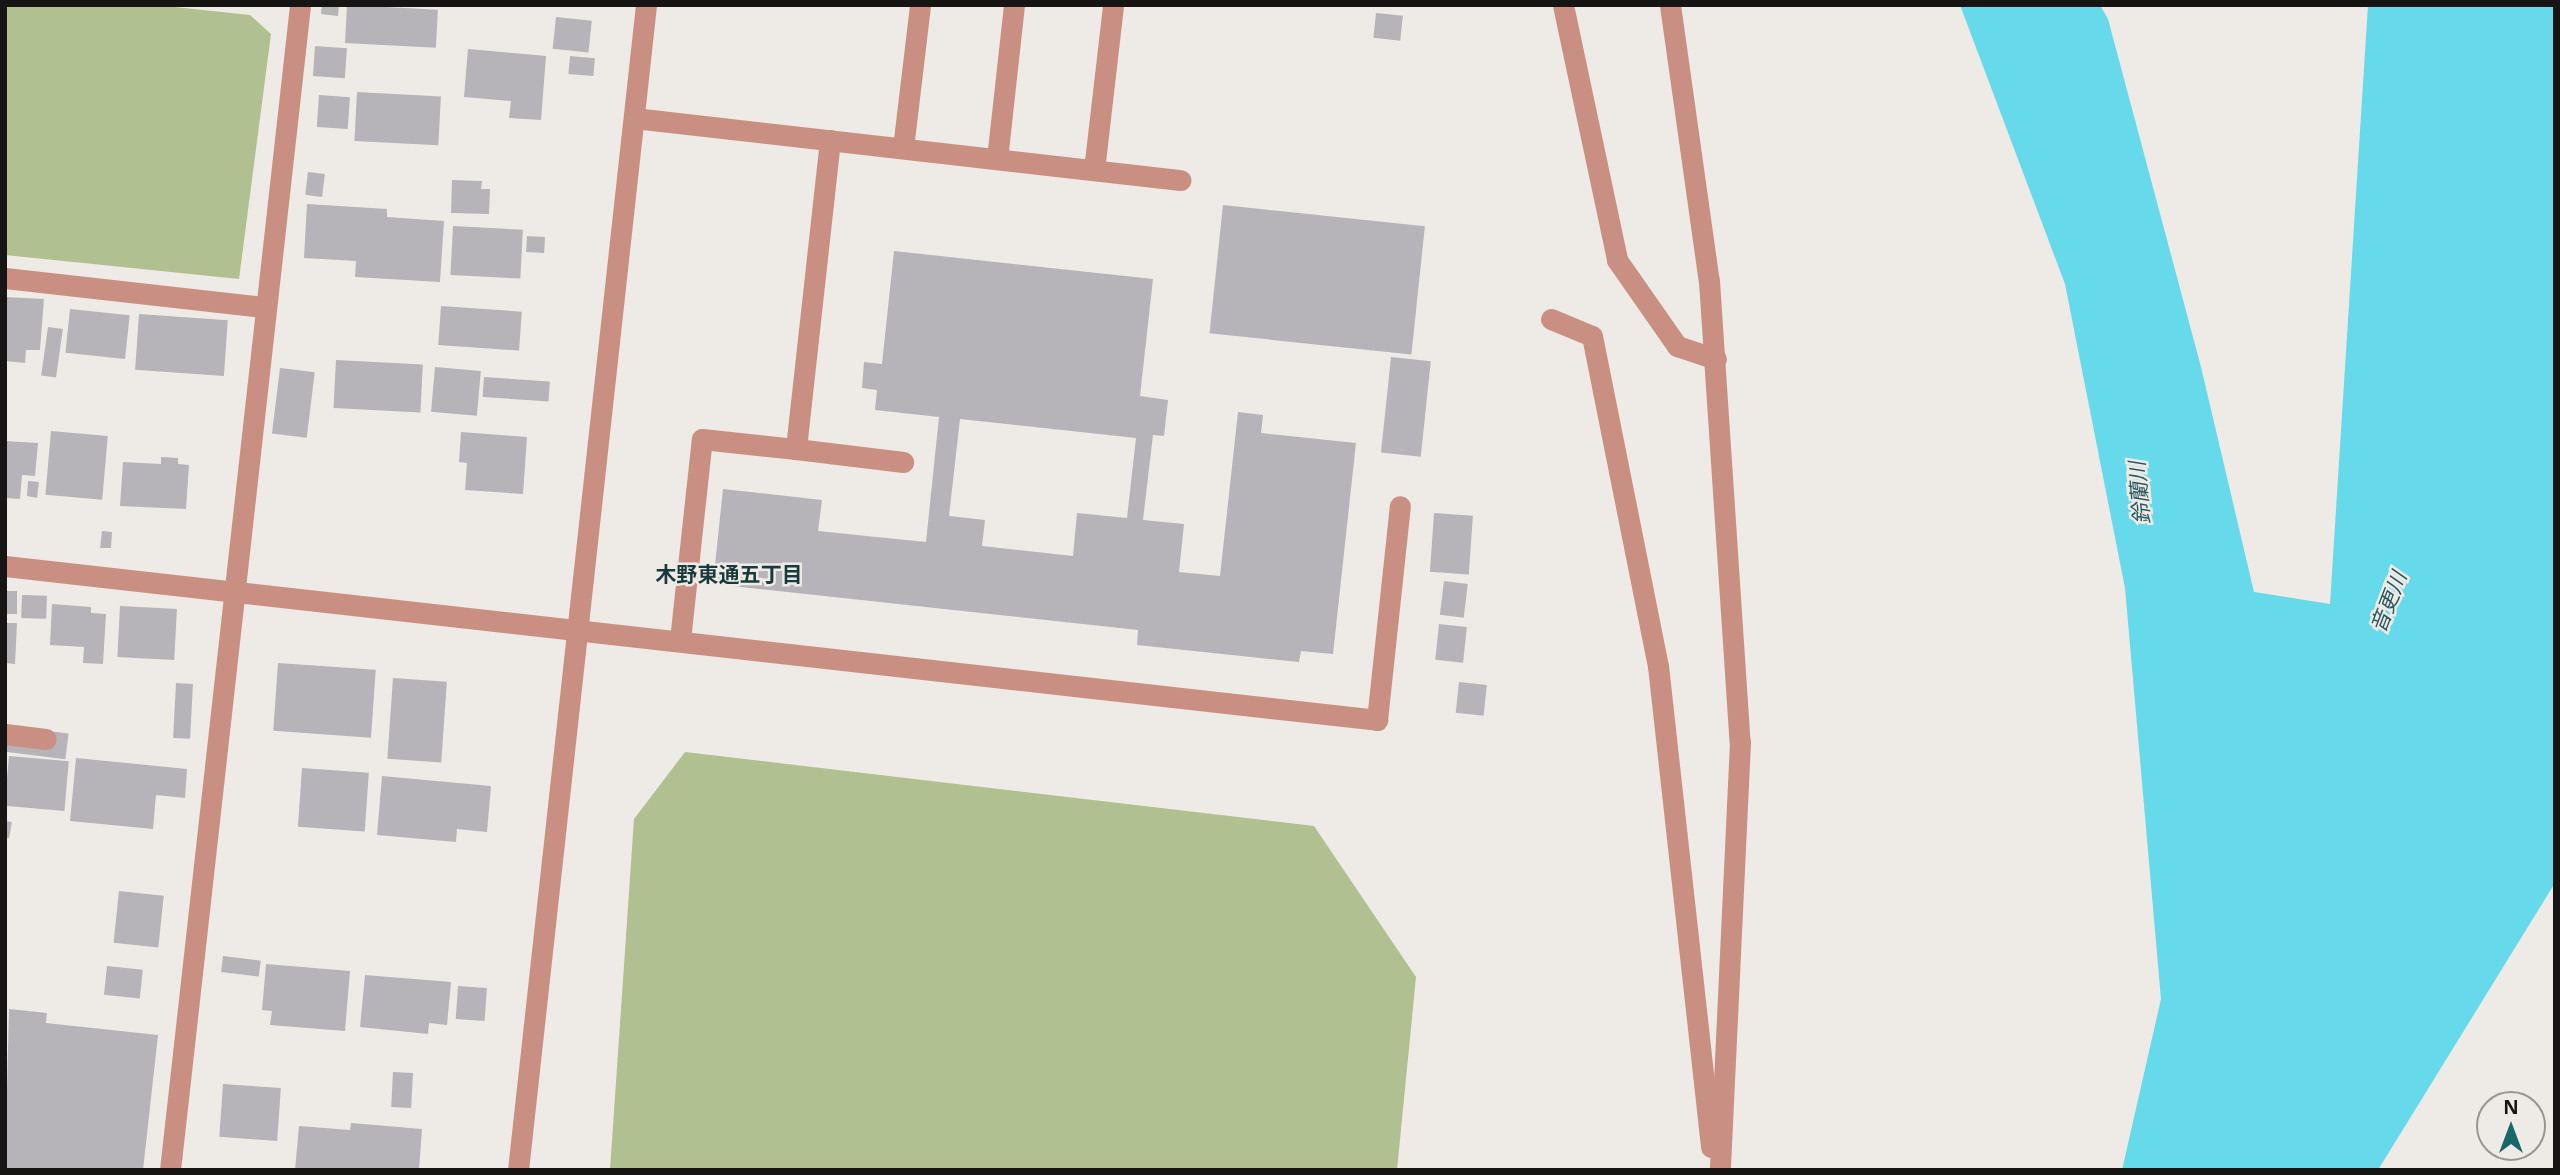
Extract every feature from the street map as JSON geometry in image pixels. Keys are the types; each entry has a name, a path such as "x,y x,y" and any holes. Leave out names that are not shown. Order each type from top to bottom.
{"street":[{"path":"170,1170 231,592 300,5"},
{"path":"518,1170 646,5"},
{"path":"903,148 920,5"},
{"path":"997,159 1014,5"},
{"path":"1094,170 1113,5"},
{"path":"1563,5 1617,260 1677,346 1716,359"},
{"path":"1670,5 1716,359 1740,742 1720,1170"},
{"path":"634,118 1180,180"},
{"path":"796,449 830,140"},
{"path":"5,278 265,307"},
{"path":"1551,319 1592,336 1658,666 1713,1170"},
{"path":"680,640 702,439 903,462"},
{"path":"5,566 1377,720 1400,506"},
{"path":"5,734 46,739"}],"green space":[{"path":"5,5 156,5 250,15 271,34 239,279 5,255"},
{"path":"685,752 1314,826 1416,977 1397,1170 610,1170 634,819"}],"water":[{"path":"1960,5 2100,5 2108,19 2201,367 2254,592 2330,604 2368,5 2555,5 2555,883 2378,1170 2122,1170 2161,999 2125,588 2065,284"}],"building":[{"path":"322,5 339,5 338,16 321,14"},
{"path":"347,5 438,10 436,48 345,43"},
{"path":"1376,13 1403,16 1400,41 1373,38"},
{"path":"556,17 592,21 588,53 553,49"},
{"path":"315,46 347,48 345,78 313,76"},
{"path":"468,49 546,56 541,120 509,118 511,101 464,97"},
{"path":"570,56 595,58 593,76 568,74"},
{"path":"357,92 441,96 438,145 354,141"},
{"path":"319,95 350,97 348,129 317,127"},
{"path":"308,172 325,174 322,197 305,195"},
{"path":"452,180 482,181 481,189 490,189 489,214 451,213"},
{"path":"307,204 387,209 387,217 444,221 440,282 355,277 356,261 304,258"},
{"path":"1223,205 1425,226 1411,355 1210,333"},
{"path":"453,226 523,230 520,279 450,275"},
{"path":"527,236 545,237 544,253 526,252"},
{"path":"894,251 1153,279 1140,396 1168,400 1164,436 1153,435 1143,520 1184,524 1179,572 1220,576 1238,412 1263,415 1261,433 1356,443 1333,654 1301,651 1299,662 1137,645 1138,630 713,584 723,489 822,500 818,531 926,542 939,417 875,410 877,390 862,388 864,362 882,364","holes":["960,419 1136,438 1127,518 1077,513 1073,556 982,546 985,520 949,516"]},
{"path":"5,297 44,299 40,350 26,350 25,363 5,361"},
{"path":"441,306 522,312 519,351 438,345"},
{"path":"70,309 130,315 125,359 65,353"},
{"path":"139,314 228,320 224,376 135,370"},
{"path":"48,327 63,329 56,378 41,376"},
{"path":"1391,357 1431,361 1421,457 1381,452"},
{"path":"336,360 423,365 420,412 333,408"},
{"path":"435,367 481,371 477,416 431,412"},
{"path":"280,368 315,372 307,438 272,434"},
{"path":"484,377 550,382 548,402 483,397"},
{"path":"51,431 108,436 102,500 45,495"},
{"path":"461,432 527,437 523,494 465,490 467,463 459,462"},
{"path":"5,441 38,443 35,476 22,475 20,499 5,498"},
{"path":"161,457 178,458 178,464 189,465 186,509 120,506 123,462 161,464"},
{"path":"28,481 39,482 37,498 27,496"},
{"path":"1434,513 1473,516 1469,575 1430,572"},
{"path":"102,531 112,532 111,548 100,548"},
{"path":"1444,581 1468,584 1464,618 1440,615"},
{"path":"5,591 17,591 17,614 5,614"},
{"path":"22,595 47,596 46,619 21,618"},
{"path":"52,604 91,607 91,613 106,614 103,664 83,663 84,647 50,645"},
{"path":"120,606 177,609 174,660 117,657"},
{"path":"5,623 17,623 15,664 5,663"},
{"path":"1439,624 1467,627 1463,663 1435,660"},
{"path":"278,663 376,670 371,738 273,731"},
{"path":"393,678 447,682 441,763 387,759"},
{"path":"1459,682 1487,685 1484,716 1456,713"},
{"path":"176,683 193,684 190,739 173,738"},
{"path":"8,726 69,733 65,759 5,752"},
{"path":"9,756 69,761 64,811 5,806"},
{"path":"76,758 187,769 185,798 156,795 153,829 70,821"},
{"path":"302,768 369,773 365,832 298,827"},
{"path":"382,776 491,786 487,832 457,829 456,842 377,835"},
{"path":"5,821 12,822 9,838 5,838"},
{"path":"119,891 164,896 158,947 114,943"},
{"path":"223,956 261,961 259,977 221,972"},
{"path":"266,964 350,971 345,1031 270,1025 272,1011 262,1010"},
{"path":"107,966 143,970 140,999 104,995"},
{"path":"365,975 451,982 447,1025 429,1023 428,1034 360,1027"},
{"path":"458,986 487,988 485,1021 456,1019"},
{"path":"9,1009 47,1013 46,1023 158,1035 143,1170 5,1170"},
{"path":"393,1072 413,1073 411,1108 391,1107"},
{"path":"223,1084 281,1088 277,1141 219,1137"},
{"path":"351,1123 422,1129 419,1170 295,1170 299,1126 350,1130"}],"district":[{"name":"木野東通五丁目","path":"729,574"}],"water label":[{"name":"鈴蘭川","path":"2139,493"},
{"name":"音更川","path":"2388,602"}]}
